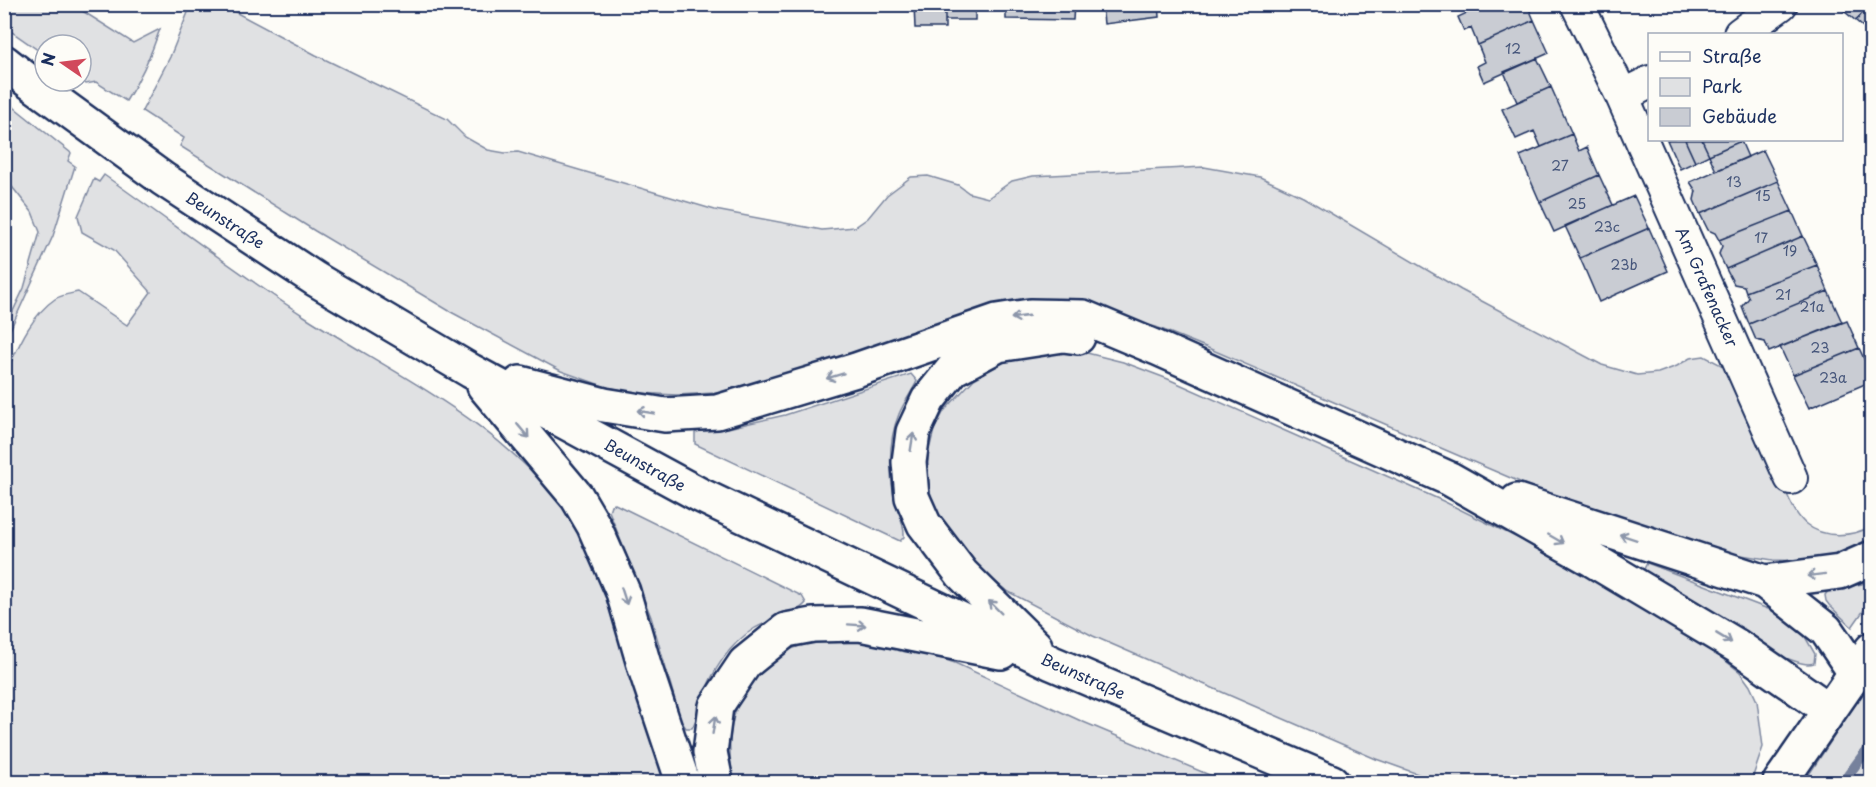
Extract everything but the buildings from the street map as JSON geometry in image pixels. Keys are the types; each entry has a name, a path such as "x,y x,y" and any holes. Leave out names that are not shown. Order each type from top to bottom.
{"main road":[{"name":"Beunstraße","path":"4,62 163,179 315,279 471,370 700,495 1052,663 1332,783"},
{"path":"471,370 604,405 665,415 717,412 856,370 997,321 1030,316 1083,317 1450,479 1737,645 1830,710"},
{"path":"1052,663 962,574 924,524 912,497 909,462 914,432 928,400 953,369 998,345 1063,335 1157,348"},
{"path":"471,370 577,497 594,526 623,592 683,783"},
{"path":"1450,479 1765,582 1864,662 1780,783"},
{"path":"1765,582 1840,572 1872,558"},
{"path":"716,783 710,752 716,706 745,663 786,630 813,625 860,624 1052,663"}],"street":[{"name":"Am Grafenacker","path":"1576,4 1622,96 1791,478"},
{"path":"1741,33 1781,4"},
{"path":"1622,96 1648,83"}],"green space":[{"path":"5,5 73,5 133,43 160,29 145,66 126,101 96,82 93,83 93,33 33,33 33,47 5,27"},
{"path":"191,5 222,5 316,55 447,119 465,137 488,150 505,153 518,152 715,210 822,230 855,227 868,218 887,195 911,177 928,176 958,185 969,193 988,198 1012,181 1033,176 1204,167 1260,177 1303,197 1461,290 1602,365 1637,375 1658,373 1690,358 1704,356 1729,369 1769,459 1799,516 1813,529 1830,534 1847,534 1871,526 1871,547 1829,562 1773,560 1669,540 1534,488 1156,327 1103,314 855,356 758,385 716,393 676,395 639,393 606,387 561,371 451,312 315,231 180,146 184,138 142,111 170,57"},
{"path":"5,100 71,153 68,161 75,166 53,236 5,341 5,328 24,288 40,232 32,212 5,178"},
{"path":"104,175 304,316 447,404 513,454 543,483 570,516 591,553 670,782 5,782 4,377 31,324 55,299 78,292 127,325 151,292 114,250 82,232 78,216 94,179 99,182"},
{"path":"1054,352 1087,353 1123,362 1168,379 1443,501 1564,561 1706,646 1740,672 1757,701 1763,747 1751,782 1440,782 1376,759 1093,636 1007,591 973,564 937,516 927,471 929,450 934,430 944,411 974,379 1004,362"},
{"path":"911,374 917,381 895,424 891,455 894,497 904,532 904,537 900,541 695,444 695,433 701,430 728,428 785,415"},
{"path":"615,504 802,596 806,603 796,611 752,630 735,644 710,681 692,728 686,728 681,721 651,617 609,511 611,505"},
{"path":"1647,563 1776,612 1804,635 1815,654 1814,663 1804,664 1786,658 1647,572 1644,569"},
{"path":"1871,580 1871,600 1852,627 1829,605 1825,595 1829,590 1862,584"},
{"path":"849,639 909,648 955,663 1081,721 1226,782 734,782 730,753 732,726 740,700 757,675 774,658 793,648 821,641"},
{"path":"1871,680 1871,782 1804,782"}],"waterway":[{"path":"1843,782 1872,743"}]}
